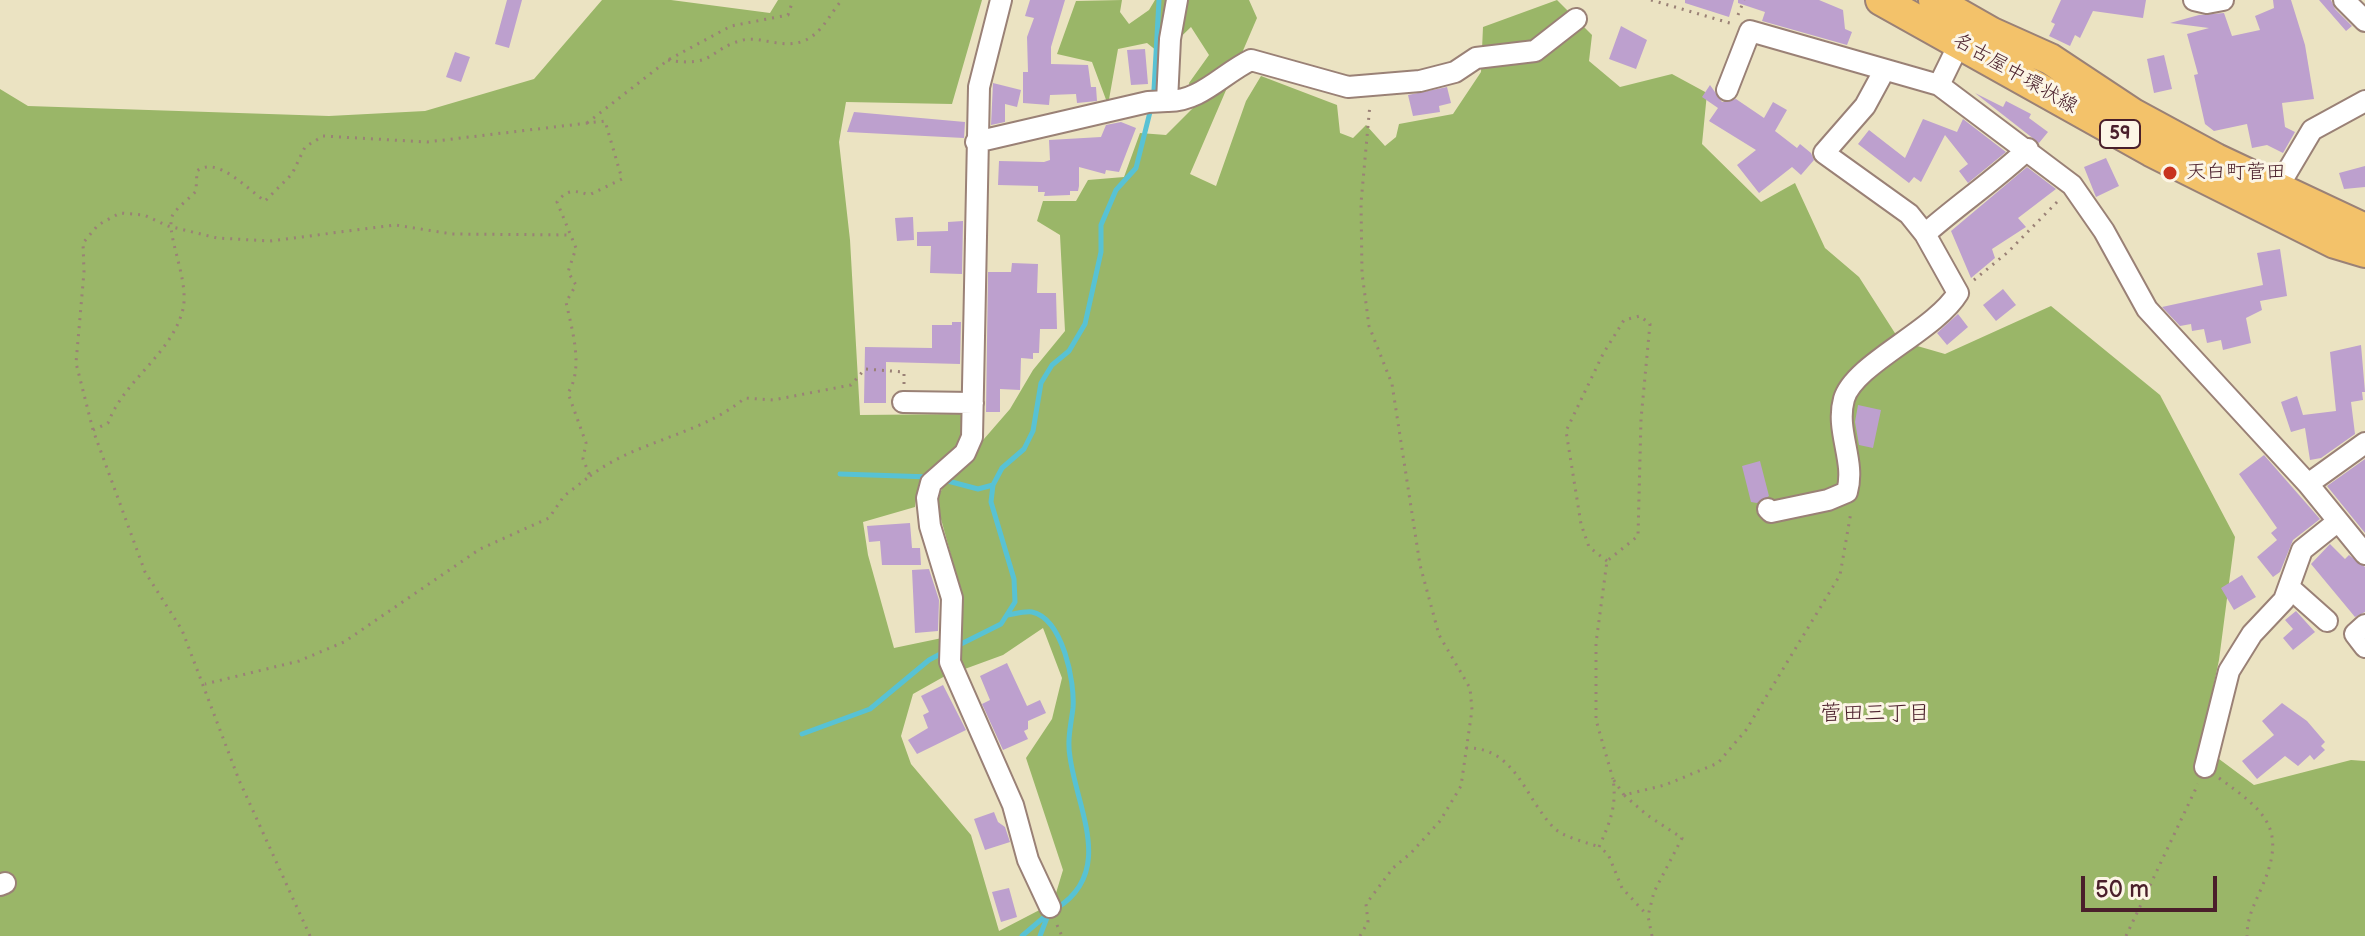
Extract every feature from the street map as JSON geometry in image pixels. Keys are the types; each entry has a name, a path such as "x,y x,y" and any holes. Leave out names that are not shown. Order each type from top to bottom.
{"main road":[{"name":"名古屋中環状線","path":"1881,0 2151,151 2335,243 2365,252"},
{"name":"名古屋中環状線","path":"1934,0 1992,33 2050,59 2133,114 2277,189 2365,229"}],"street":[{"path":"1001,0 979,87 972,437 965,453 931,483 927,498 930,526 952,598 950,662 1013,805 1028,860 1050,907"},
{"path":"1167,101 1170,39 1177,0"},
{"path":"2194,0 2207,3 2223,0"},
{"path":"2344,0 2365,21"},
{"path":"976,142 1148,102 1192,99 1226,73 1251,60 1348,87 1420,81 1455,72 1476,58 1535,51 1576,19"},
{"path":"1727,90 1750,31 1939,85 2028,149 2072,185 2104,231 2147,309 2308,484 2365,554"},
{"path":"1939,85 1960,42"},
{"path":"1768,509 1771,512 1828,500 1847,492 1851,473 1843,443 1842,420 1844,398 1852,383 1910,340 1958,293 1925,234 1909,214 1824,153 1865,106 1884,71"},
{"path":"2277,189 2312,130 2365,101"},
{"path":"1925,234 1971,193 1986,188 2028,149"},
{"path":"903,402 973,403"},
{"path":"2308,484 2365,443"},
{"path":"2205,767 2229,671 2252,634 2291,589 2302,550 2337,522"},
{"path":"2291,589 2327,621"},
{"path":"2365,625 2355,634 2365,647"}],"path":[{"path":"587,123 668,60 731,26 788,15 793,0"},
{"path":"668,60 687,63 710,60 722,49 746,39 790,45 815,35 842,0"},
{"path":"1651,0 1735,25 1744,0"},
{"path":"1360,936 1368,922 1366,904 1393,868 1440,821 1461,786 1472,710 1470,688 1439,635 1410,513 1392,384 1369,326 1362,273 1361,203 1371,87"},
{"path":"93,430 108,423 113,410 164,346 183,310 185,279 168,226 173,213 196,191 197,171 204,166 216,165 265,201 292,174 305,147 323,136 427,142 605,121 622,179 608,189 589,195 576,190 564,194 557,202 576,248 568,272 576,285 566,302 576,348 575,382 568,393 586,443 583,459 590,476"},
{"path":"1958,293 2008,252 2072,185"},
{"path":"310,936 239,780 182,630 145,572 93,430 76,363 84,272 83,243 98,225 120,213 144,215 168,226 217,238 270,241 395,225 452,234 572,235"},
{"path":"1599,847 1613,818 1616,798 1596,720 1596,643 1607,561 1638,536 1641,419 1650,340 1650,324 1640,316 1624,320 1566,431 1589,547 1607,561"},
{"path":"205,684 299,661 344,642 480,549 549,518 564,496 612,459 724,416 745,398 773,400 851,385 865,369 904,372 903,402"},
{"path":"1624,795 1665,785 1718,763 1746,730 1840,575 1852,516 1847,492"},
{"path":"1466,748 1483,747 1502,756 1555,831 1599,847 1608,854 1622,888 1648,916"},
{"path":"2126,936 2205,767 2259,806 2275,844 2270,870 2247,921 2247,936"},
{"path":"1613,779 1624,795 1682,838 1663,870 1648,916 1652,936"}],"green space":[{"path":"602,0 671,0 770,13 778,0 982,0 952,104 846,102 839,142 850,240 860,415 964,414 957,445 925,481 915,507 863,522 868,555 894,648 942,638 945,676 913,694 901,736 911,764 971,835 999,931 1053,903 1063,870 1026,758 1052,719 1062,678 1043,628 1003,655 962,670 959,659 962,595 936,501 944,485 1010,409 1033,370 1065,331 1060,235 1037,221 1043,201 1076,201 1088,180 1124,177 1140,133 1166,135 1194,107 1189,83 1209,55 1191,27 1162,55 1147,43 1118,49 1108,105 1092,62 1057,54 1076,1 1122,0 1120,12 1129,24 1149,10 1155,0 1249,0 1257,18 1190,174 1216,186 1246,101 1261,76 1337,105 1340,133 1353,138 1366,125 1385,146 1396,137 1399,124 1453,114 1481,72 1483,27 1557,0 1592,35 1589,61 1620,87 1672,74 1707,93 1702,144 1761,202 1795,183 1825,248 1859,277 1900,341 1945,354 2051,306 2160,395 2235,537 2219,660 2204,730 2215,756 2254,785 2351,760 2365,761 2365,936 0,936 0,89 28,106 329,116 425,111 534,79"}],"building":[{"path":"507,0 522,0 509,48 495,44"},
{"path":"1030,0 1065,0 1051,47 1051,64 1088,65 1091,87 1096,87 1097,101 1077,103 1076,94 1050,95 1049,105 1023,103 1023,72 1028,72 1027,37 1034,18 1025,16"},
{"path":"1685,0 1734,0 1729,17 1685,3"},
{"path":"1738,0 1819,0 1843,10 1845,29 1852,32 1847,45 1762,21 1765,12 1738,3"},
{"path":"2061,0 2146,0 2143,18 2093,11 2080,38 2075,35 2070,46 2049,36 2055,24 2051,22"},
{"path":"2273,0 2291,0 2305,45 2314,99 2282,103 2285,127 2295,132 2283,153 2267,145 2252,148 2247,124 2214,131 2205,124 2194,75 2198,74 2187,34 2209,28 2170,23 2199,15 2224,13 2232,36 2260,30 2255,16 2274,8"},
{"path":"2319,0 2331,0 2335,9 2352,26 2346,31"},
{"path":"1621,26 1647,40 1636,69 1609,59"},
{"path":"1145,49 1148,84 1131,85 1127,50"},
{"path":"455,52 470,57 461,82 446,77"},
{"path":"2164,55 2172,89 2154,93 2147,59"},
{"path":"993,83 1021,90 1017,107 1005,104 1005,122 991,125"},
{"path":"1710,85 1722,102 1736,99 1764,118 1773,102 1787,110 1775,131 1797,148 1800,144 1814,160 1801,175 1792,167 1759,193 1737,165 1756,150 1709,121 1718,108 1702,97"},
{"path":"1447,87 1451,103 1439,106 1440,112 1413,116 1408,95"},
{"path":"1975,93 2003,107 2006,101 2031,114 2029,118 2048,132 2039,143"},
{"path":"854,112 965,122 964,138 847,132"},
{"path":"1923,119 1957,132 1963,119 2006,152 1968,183 1959,171 1968,164 1945,135 1921,182 1914,177 1909,183 1858,144 1869,130 1905,158"},
{"path":"1121,122 1136,128 1119,172 1106,170 1105,174 1079,167 1078,191 1070,191 1070,195 1044,196 1045,192 1038,192 1038,186 998,185 999,161 1044,162 1050,160 1049,140 1101,137 1106,125"},
{"path":"2106,158 2119,186 2096,197 2084,167"},
{"path":"2365,166 2365,187 2344,189 2339,173"},
{"path":"2027,167 2056,189 2018,218 2026,227 1992,249 1995,258 1971,278 1951,231"},
{"path":"913,217 914,240 897,241 895,218"},
{"path":"963,221 962,274 930,273 931,246 917,246 917,232 948,231 948,222"},
{"path":"2280,249 2287,296 2260,301 2262,310 2246,318 2251,343 2223,350 2221,340 2207,343 2204,329 2192,331 2191,324 2180,326 2162,307 2263,285 2257,253"},
{"path":"1012,263 1038,264 1037,293 1056,293 1057,329 1040,329 1039,353 1033,353 1033,359 1021,358 1020,390 1000,389 1000,412 986,412 988,272 1011,272"},
{"path":"2003,289 2016,305 1996,321 1983,305"},
{"path":"1958,314 1968,327 1947,345 1937,333"},
{"path":"952,322 961,322 960,364 886,362 886,403 864,403 865,347 932,348 932,325 952,325"},
{"path":"2361,345 2365,392 2362,392 2363,400 2351,402 2355,434 2321,458 2310,460 2305,428 2291,432 2281,402 2297,396 2303,415 2336,411 2330,352"},
{"path":"1858,405 1881,410 1873,448 1859,445 1855,422"},
{"path":"2264,455 2320,519 2293,540 2280,572 2273,577 2257,557 2277,540 2271,533 2277,528 2239,474"},
{"path":"2365,459 2365,533 2327,486"},
{"path":"1760,461 1769,496 1757,503 1751,502 1742,466"},
{"path":"910,523 912,548 920,548 921,565 882,565 880,541 869,542 867,526"},
{"path":"2330,544 2345,559 2349,555 2365,567 2365,612 2355,617 2311,564"},
{"path":"929,569 939,600 938,631 915,633 912,570"},
{"path":"2242,575 2256,597 2234,610 2221,588"},
{"path":"2296,611 2315,632 2293,650 2283,638 2293,629 2285,620"},
{"path":"1007,663 1027,706 1040,700 1046,713 1028,721 1028,729 1024,731 1028,739 1003,750 982,704 990,700 980,676"},
{"path":"943,685 966,730 917,754 908,740 928,728 923,715 929,712 921,696"},
{"path":"2282,703 2307,721 2325,742 2321,746 2325,750 2314,760 2310,755 2298,766 2285,756 2257,779 2242,761 2274,735 2262,721"},
{"path":"994,812 998,822 1005,827 1010,842 985,850 974,819"},
{"path":"1009,888 1017,917 1001,922 992,892"}],"waterway":[{"path":"1154,90 1159,0"},
{"path":"957,646 1001,624 1015,602 1014,579 991,502 993,485 1002,468 1024,449 1033,431 1041,383 1052,365 1069,351 1085,324 1101,252 1101,225 1116,190 1136,168 1151,108"},
{"path":"840,474 931,477"},
{"path":"944,480 978,489 993,485"},
{"path":"1008,615 1032,612 1052,626 1065,653 1072,683 1069,751 1088,838 1088,858 1084,876 1074,893 1057,908"},
{"path":"802,734 870,709 929,660 944,652"},
{"path":"1022,936 1049,913"},
{"path":"1040,936 1048,915"}],"place":[{"name":"天白町菅田","path":"2170,173"}],"district":[{"name":"菅田三丁目","path":"1875,714"}]}
